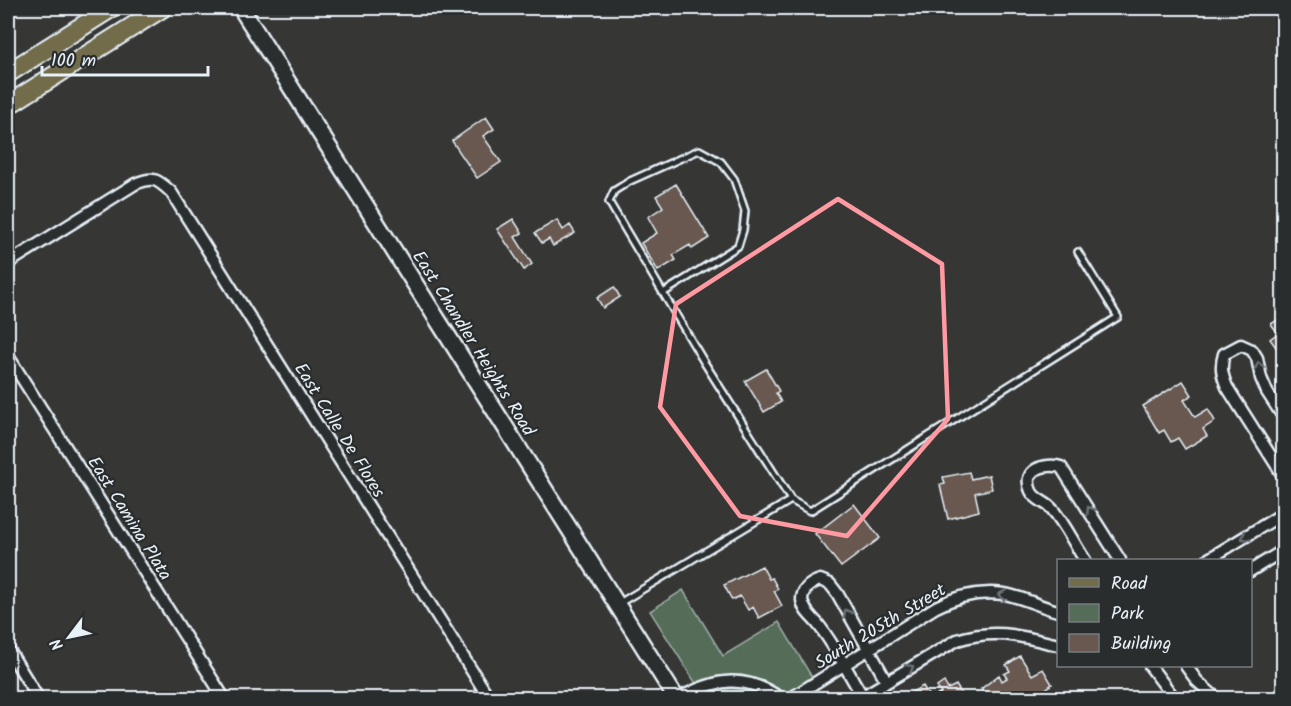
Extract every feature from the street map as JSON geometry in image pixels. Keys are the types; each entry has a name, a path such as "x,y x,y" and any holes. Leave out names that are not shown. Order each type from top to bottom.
{"main road":[{"path":"8,73 111,8"},
{"path":"8,105 162,8"},
{"name":"East Chandler Heights Road","path":"241,8 678,699"}],"street":[{"name":"East Calle De Flores","path":"8,263 135,184 147,179 160,181 171,192 489,699"},
{"path":"1284,418 1267,392 1257,358 1252,350 1241,345 1224,354 1222,372 1227,387 1284,477"},
{"name":"East Camina Plata","path":"8,356 224,699"},
{"path":"1083,559 1051,508 1031,493 1029,482 1031,475 1040,466 1050,464 1061,467 1119,559"},
{"path":"1211,559 1284,513"},
{"path":"1252,570 1284,550"},
{"path":"887,682 837,593 830,584 820,580 811,583 802,599 804,609 820,628 862,698 957,640 1003,633 1057,645"},
{"name":"South 205th Street","path":"791,699 936,607 962,596 1005,594 1057,610"},
{"path":"8,649 38,699"},
{"path":"1151,667 1174,699"},
{"path":"1187,667 1197,681 1216,699"},
{"path":"678,699 709,684 741,681 769,690 780,699"}],"lane":[{"path":"663,294 738,246 743,230 745,212 734,179 721,162 699,150 630,181 614,191 609,202 663,294 704,362 791,501 810,511 1118,317 1077,252"},
{"path":"616,604 791,501"}],"highlighted area":[{"path":"838,199 942,264 948,419 847,536 740,516 660,407 676,304"}],"green space":[{"path":"683,590 723,656 779,622 813,679 787,694 790,698 705,698 650,611"}],"building":[{"path":"486,117 494,129 483,136 501,162 477,178 452,141"},
{"path":"676,184 709,238 692,249 690,245 673,255 676,260 658,271 641,243 657,233 648,217 663,207 656,196"},
{"path":"513,219 522,233 515,237 532,264 524,270 497,229"},
{"path":"557,220 563,230 570,225 575,233 553,246 549,239 542,243 535,233"},
{"path":"614,287 620,297 603,308 597,298"},
{"path":"1284,316 1284,347 1278,350 1270,339 1278,333 1271,324"},
{"path":"766,369 779,391 776,393 781,402 764,412 745,381"},
{"path":"1183,381 1192,395 1184,400 1195,417 1208,409 1215,421 1203,429 1207,436 1185,449 1178,438 1171,442 1164,430 1159,433 1143,406"},
{"path":"969,472 971,479 989,475 992,489 975,493 979,511 948,519 940,485 945,484 943,477"},
{"path":"854,504 880,538 841,567 815,534"},
{"path":"762,566 778,589 774,591 782,606 759,618 753,607 748,610 740,596 732,600 724,585"},
{"path":"1020,656 1032,675 1043,669 1052,684 1046,689 1051,696 1047,698 988,698 981,689 999,675 1002,681 1007,678 1004,674 1010,671 1006,665"},
{"path":"944,682 948,689 956,685 964,698 932,698 941,693 937,687"},
{"path":"923,686 930,698 901,698"}]}
